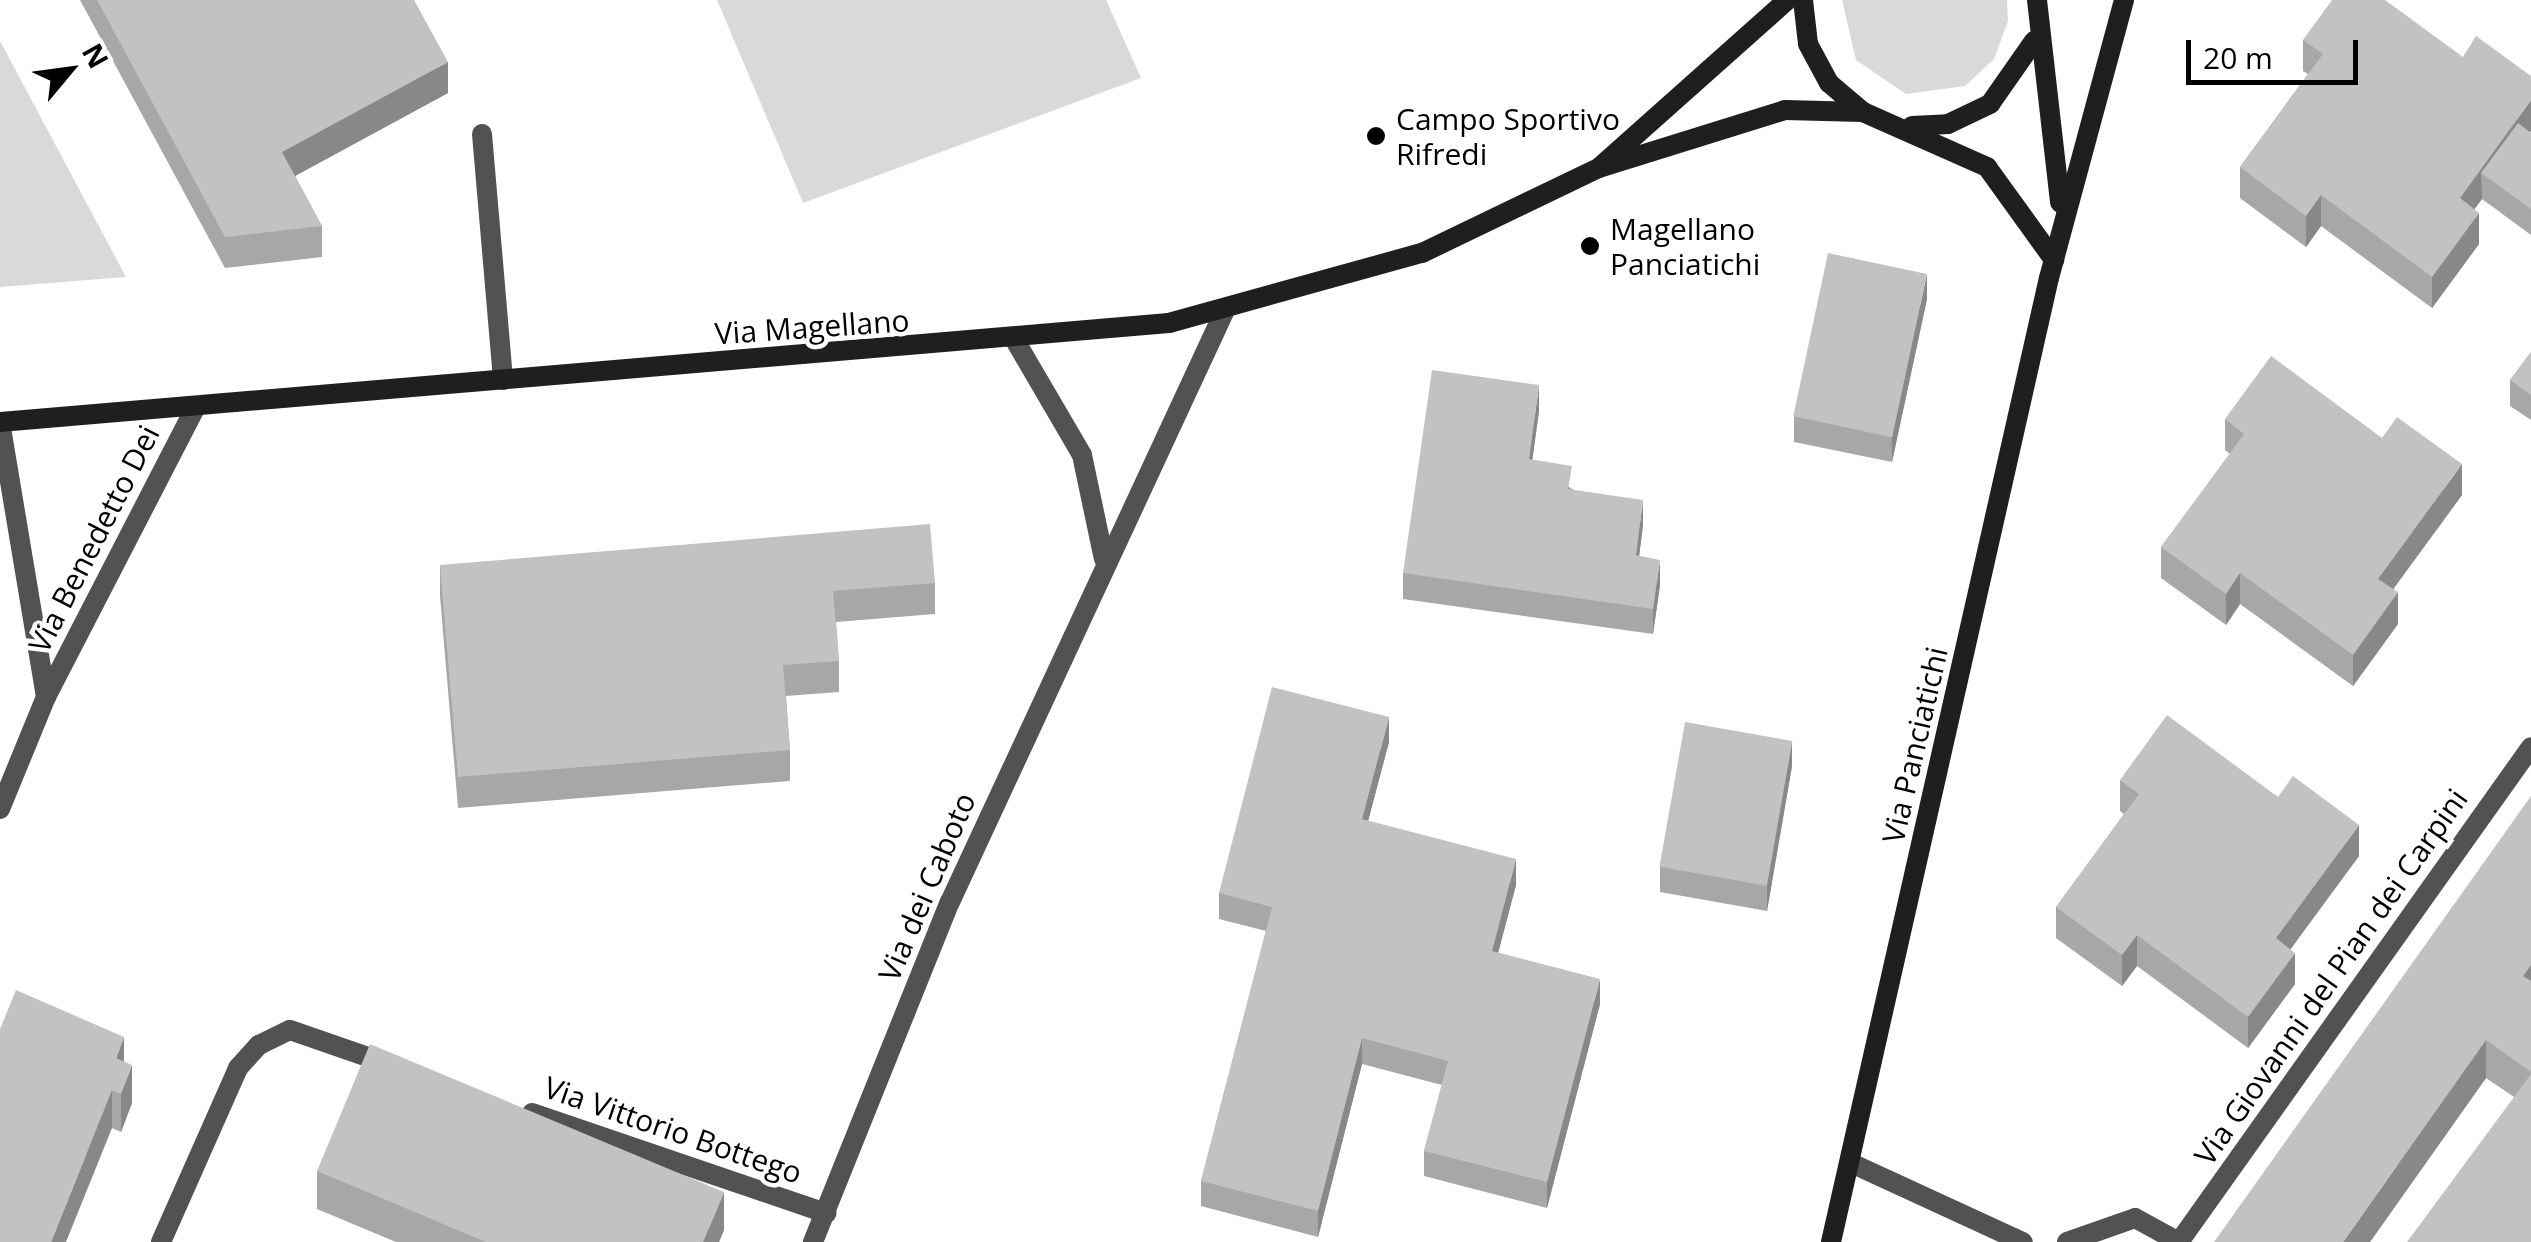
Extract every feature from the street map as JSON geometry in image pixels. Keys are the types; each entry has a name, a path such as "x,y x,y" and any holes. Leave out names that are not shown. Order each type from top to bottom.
{"main road":[{"name":"Via Magellano","path":"1600,168 1787,0"},
{"name":"Via Panciatichi","path":"1804,0 1817,64 1863,112 1900,125 1999,177 2054,260"},
{"name":"Via Panciatichi","path":"2037,0 2037,29 2062,171 2054,260"},
{"name":"Via Panciatichi","path":"1831,1242 2054,260 2124,0"},
{"name":"Via Panciatichi","path":"1900,125 1948,124 1990,104 2022,69 2037,29"},
{"name":"Via Magellano","path":"0,422 1016,342 1225,310 1422,253 1600,168 1786,110 1863,112"}],"street":[{"path":"482,134 503,380"},
{"name":"Via dei Caboto","path":"814,1242 950,902 1104,559 1225,310"},
{"path":"1016,342 1082,455 1104,559"},
{"name":"Via Benedetto Dei","path":"0,809 46,697 195,408"},
{"name":"Via Benedetto Dei","path":"0,422 46,697"},
{"name":"Via Giovanni del Pian dei Carpini","path":"2067,1242 2136,1218 2179,1242 2531,747"},
{"path":"161,1242 238,1068 259,1045 290,1030 418,1074"},
{"name":"Via Vittorio Bottego","path":"510,1106 826,1213"},
{"path":"1851,1163 2023,1242"}],"shaded area":[{"path":"717,0 1106,0 1141,78 803,203"},
{"path":"1842,0 2007,0 2008,21 1994,59 1965,86 1906,94 1856,60"},
{"path":"0,41 126,277 0,287"}],"building":[{"path":"97,0 414,0 448,62 282,152 322,226 225,237"},
{"path":"2332,0 2385,0 2463,57 2476,36 2531,76 2531,100 2460,198 2479,213 2432,277 2321,195 2306,216 2240,167 2323,54 2303,40"},
{"path":"2518,123 2531,133 2531,209 2481,173"},
{"path":"1828,253 1927,274 1892,437 1793,416"},
{"path":"2531,352 2531,395 2510,380"},
{"path":"2271,356 2382,438 2397,417 2462,464 2378,579 2398,592 2353,655 2240,573 2226,594 2161,547 2244,434 2225,419"},
{"path":"1432,370 1539,385 1529,459 1572,466 1568,489 1643,500 1636,555 1660,560 1653,609 1403,573"},
{"path":"930,524 935,583 833,591 839,661 783,665 790,750 458,777 440,565"},
{"path":"1272,687 1389,717 1362,819 1516,859 1492,951 1600,979 1547,1182 1424,1151 1448,1061 1362,1038 1318,1211 1201,1181 1272,907 1219,893"},
{"path":"2167,715 2278,797 2293,776 2359,825 2276,938 2295,953 2248,1017 2137,935 2122,955 2056,907 2139,794 2120,780"},
{"path":"1685,722 1792,741 1767,886 1659,867"},
{"path":"2531,796 2531,965 2523,976 2531,981 2531,1072 2486,1040 2343,1242 2214,1242"},
{"path":"16,990 124,1037 116,1058 132,1065 121,1094 112,1090 51,1242 0,1242 0,1029"},
{"path":"370,1044 724,1192 703,1242 486,1242 317,1171"},
{"path":"2531,1074 2531,1242 2407,1242"}],"place":[{"name":"Campo Sportivo Rifredi","path":"1376,136"},
{"name":"Magellano Panciatichi","path":"1590,246"}]}
